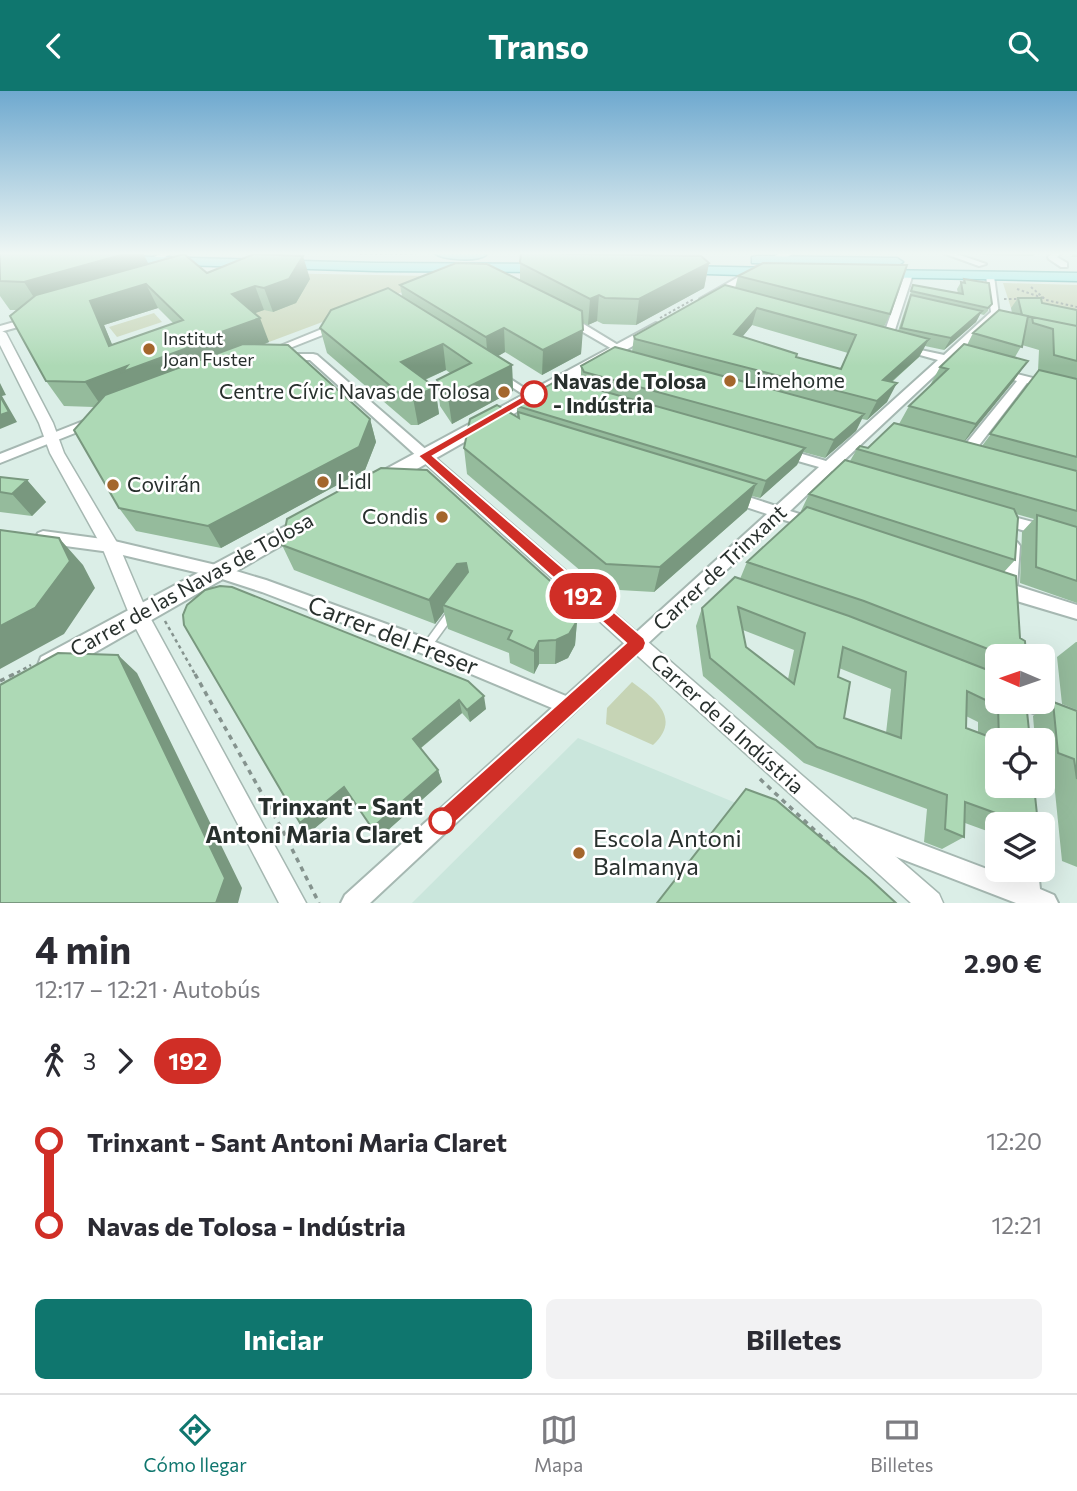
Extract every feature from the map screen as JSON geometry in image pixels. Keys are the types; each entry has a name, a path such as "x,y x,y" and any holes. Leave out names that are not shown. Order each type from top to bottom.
{"main road":[{"path":"689,309 721,291"},
{"path":"360,492 531,396 555,389 604,355 619,354 668,320"},
{"name":"Carrer de las Navas de Tolosa","path":"32,675 326,510"}],"street":[{"path":"886,342 905,291"},
{"name":"Carrer de Trinxant","path":"353,903 638,643 716,581 780,512 996,313 991,291"},
{"path":"712,296 735,302"},
{"path":"557,313 619,354"},
{"path":"38,318 0,331 53,438 57,453 110,546 139,615 293,903"},
{"name":"Carrer de la Indústria","path":"354,319 260,356 313,357 930,903"},
{"path":"873,339 967,364"},
{"path":"989,370 1077,393"},
{"path":"965,454 1024,380"},
{"path":"0,459 106,416"},
{"path":"491,418 509,427"},
{"path":"764,447 855,474"},
{"path":"718,493 829,529"},
{"path":"983,513 1077,540"},
{"path":"1009,521 1013,534 1001,587 1010,611"},
{"name":"Carrer del Freser","path":"27,535 110,546 216,571 427,647 569,706"},
{"path":"1001,587 1077,612"},
{"path":"1050,714 1077,721"},
{"path":"837,823 1037,899"},
{"path":"1031,882 1037,899"}],"lane":[{"path":"499,375 531,396"},
{"path":"427,647 458,604"}],"path":[{"path":"1021,291 1046,300"},
{"path":"1036,291 1046,300"},
{"path":"1004,299 1025,299"},
{"path":"1036,299 1077,307"},
{"path":"170,628 277,821 319,903"},
{"name":"Carrer de la Indústria","path":"752,771 842,856"}],"shaded area":[{"path":"211,291 406,291 269,342"},
{"path":"1006,291 1077,291 1077,314 1011,308"},
{"path":"154,313 162,322 117,337 109,327"},
{"path":"632,682 656,702 665,718 661,735 653,745 606,724 607,708"},
{"name":"Escola Antoni Balmanya","path":"578,738 736,803 657,903 412,903"}],"building":[{"path":"51,291 123,291 90,301 109,346 183,320 153,291 241,291 232,294 260,318 122,372 127,366 85,382 46,381 10,316 36,295"},
{"path":"381,291 393,291 512,365 448,397 437,380 471,363 443,344 401,362 435,387 413,398 405,398 320,328 331,310"},
{"path":"410,291 541,291 582,311 583,330 543,350 504,328 486,337"},
{"path":"574,291 655,291 639,299 605,298 599,295 590,299"},
{"path":"714,291 747,291 929,339 883,380 897,383 877,401 635,339 634,336","holes":["757,308 856,335 841,369 796,357 797,354 734,334"]},
{"path":"798,291 898,291 890,314"},
{"path":"911,291 946,291 963,294 962,291 990,291 992,304 988,308"},
{"path":"911,295 982,311 951,338 901,328"},
{"path":"1018,298 1041,298 1042,303 1077,310 1077,326 1022,315"},
{"path":"999,310 1028,316 1022,347 973,333"},
{"path":"1032,317 1077,326 1077,361 1054,355 1053,329 1033,323"},
{"path":"243,344 288,345 370,419 359,447 208,526 119,508 74,430 105,395"},
{"path":"964,344 1028,361 976,424 909,406 948,369 940,367"},
{"path":"615,347 864,414 834,440 584,372 581,366"},
{"path":"1039,370 1077,379 1077,457 990,434"},
{"path":"560,379 805,448 766,481 517,406 517,403"},
{"path":"0,396 9,412 0,415"},
{"path":"497,405 519,418 518,412 756,484 660,567 606,564 464,448 470,419"},
{"path":"894,423 1077,471 1077,511 857,449 860,446 868,448"},
{"path":"845,460 1014,509 1018,518 1015,560 809,494"},
{"path":"381,468 427,470 575,605 577,621 569,634 556,640 539,641 534,651 508,639 512,631 443,605 468,572 466,563 457,564 429,600 282,545 287,519"},
{"path":"0,477 27,480 12,494 0,492"},
{"path":"807,507 1016,576 1020,638 1025,644 985,644 985,648 864,601 747,562"},
{"path":"1037,515 1077,527 1077,581 1036,567"},
{"path":"0,530 59,538 70,561 35,608 0,626"},
{"path":"735,577 849,616 985,669 985,700 967,691 966,728 985,735 985,798 1035,798 1037,812 993,812 965,802 964,837 945,829 947,795 817,747 710,658 702,608","holes":["738,607 805,633 794,684 746,647","843,647 906,672 901,738 844,718 850,682 838,677"]},
{"path":"220,586 232,587 468,681 484,696 467,710 459,700 413,739 438,770 372,828 344,787 300,823 184,625 183,615 187,605 205,590"},
{"path":"58,653 118,655 225,878 216,903 0,903 0,685"},
{"path":"1055,703 1077,711 1077,779 1074,759 1058,753"},
{"path":"998,714 1027,714 1029,728 999,728"},
{"path":"746,789 776,800 896,903 657,903"}],"bus line":[{"name":"192","path":"442,821 638,643 425,456 534,394"}],"place":[{"name":"Institut Joan Fuster","path":"149,349"},
{"name":"Limehome","path":"730,381"},
{"name":"Centre Cívic Navas de Tolosa","path":"504,392"},
{"name":"Navas de Tolosa - Indústria","path":"534,394"},
{"name":"Lidl","path":"323,482"},
{"name":"Covirán","path":"113,485"},
{"name":"Condis","path":"442,517"},
{"name":"Trinxant - Sant Antoni Maria Claret","path":"442,821"},
{"name":"Escola Antoni Balmanya","path":"579,853"}]}
